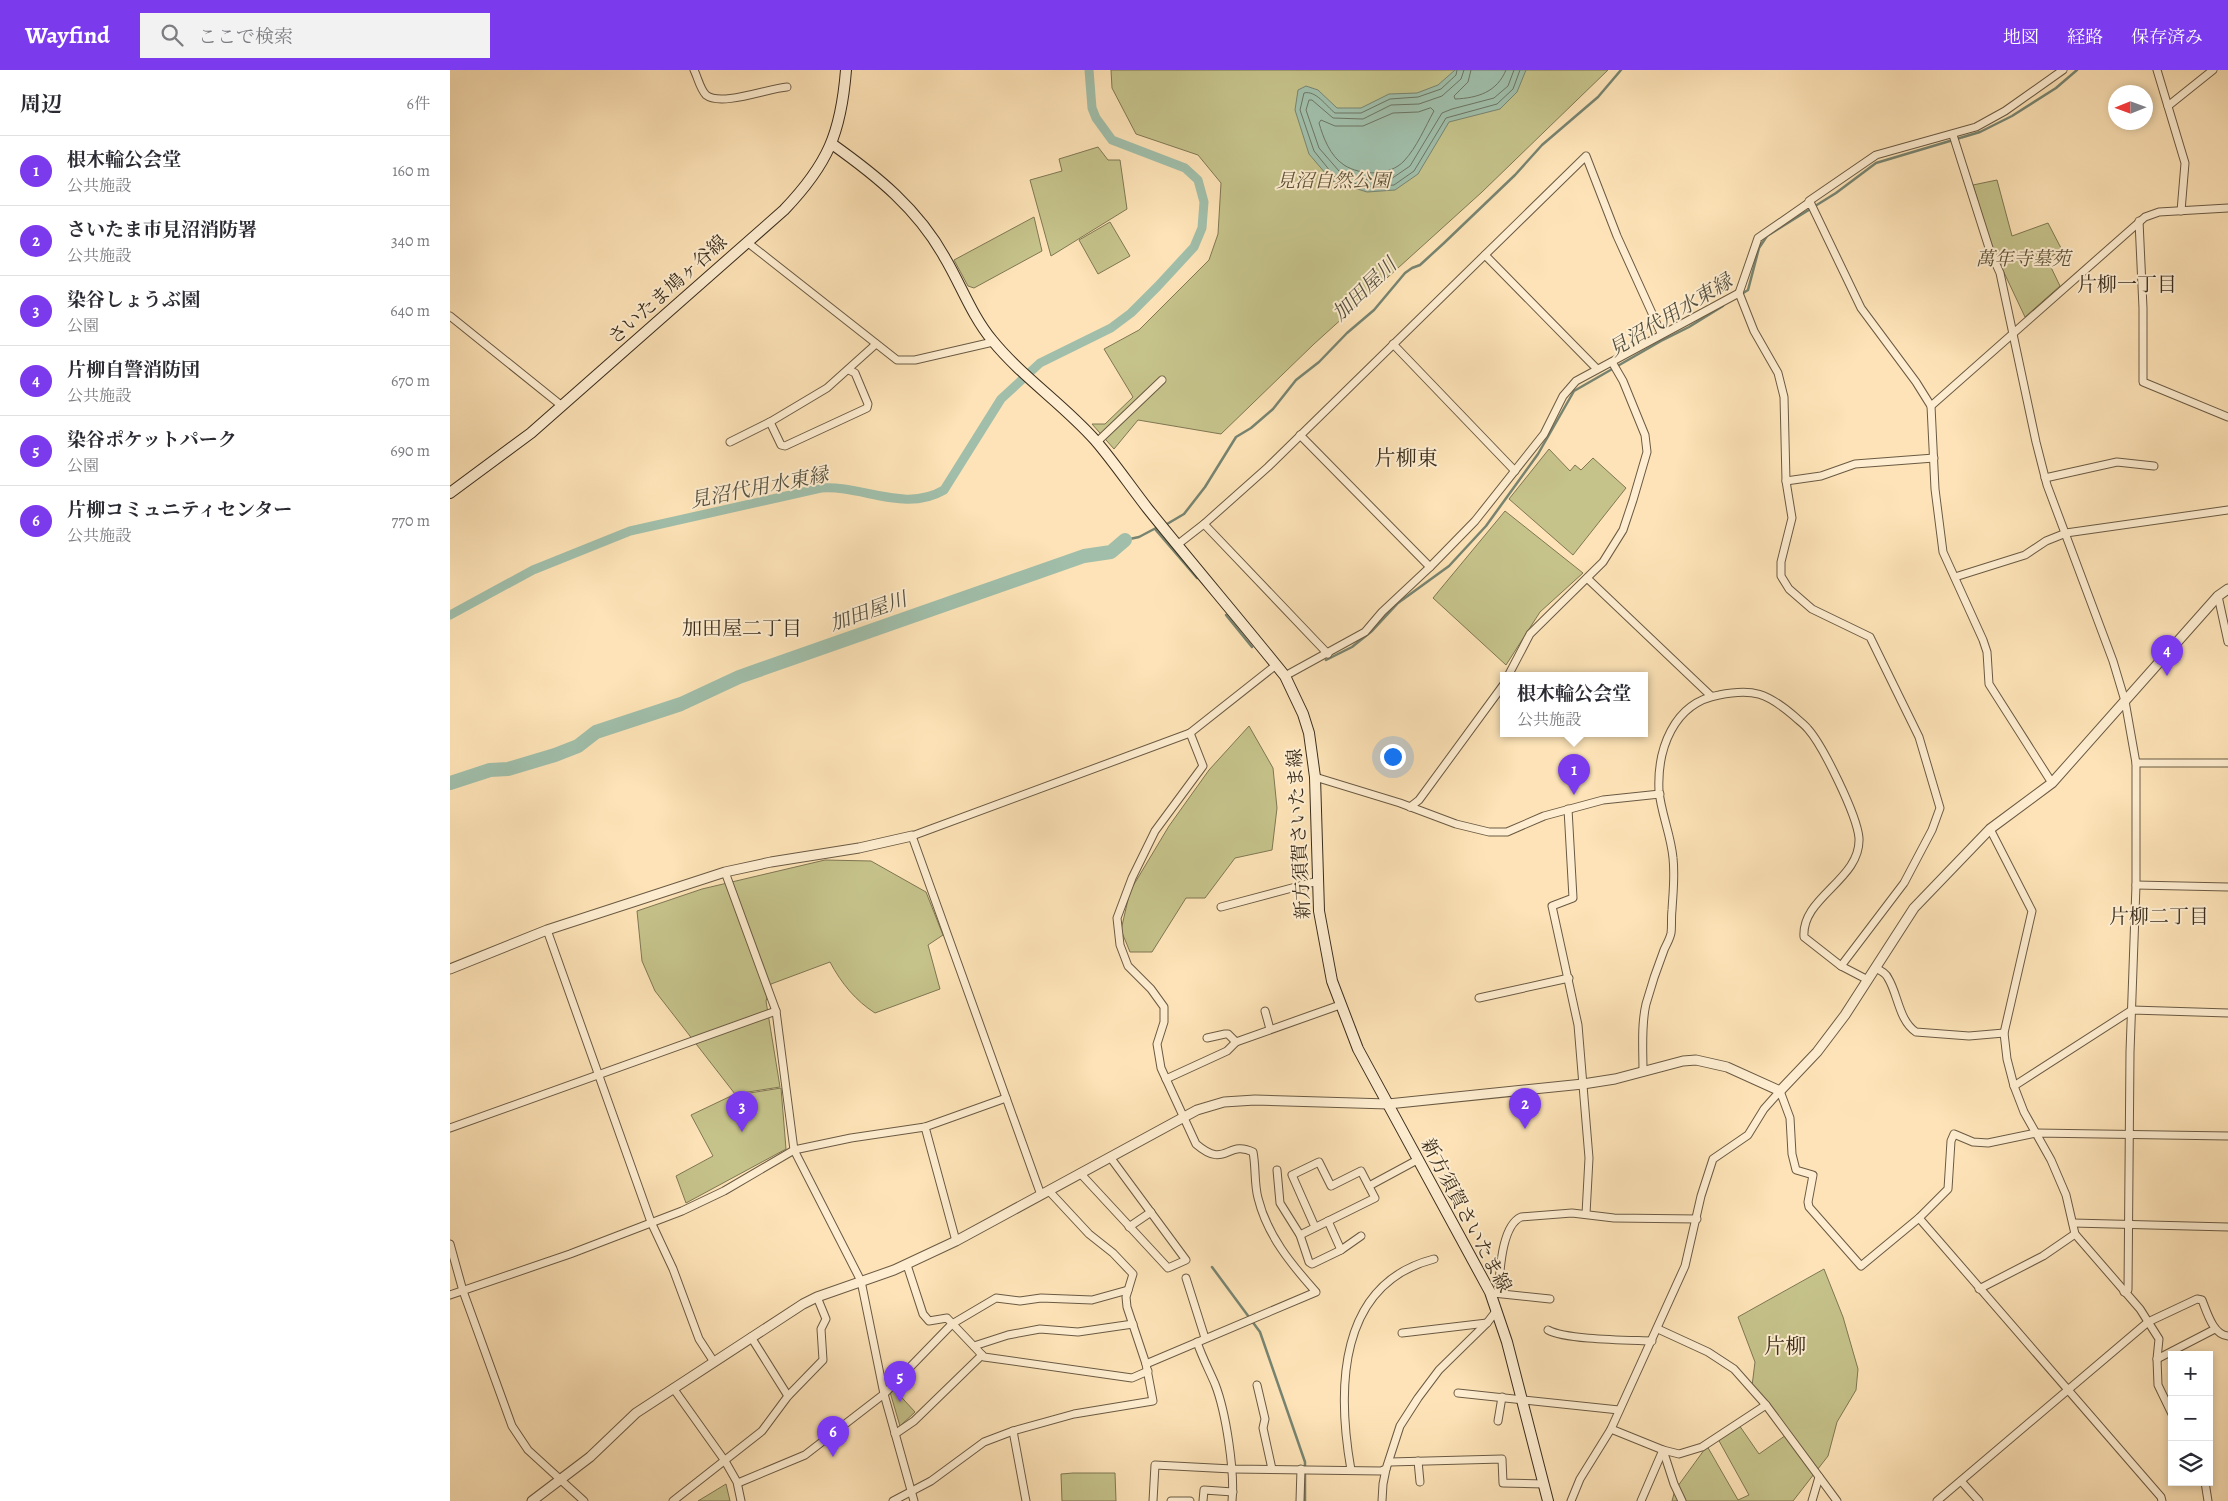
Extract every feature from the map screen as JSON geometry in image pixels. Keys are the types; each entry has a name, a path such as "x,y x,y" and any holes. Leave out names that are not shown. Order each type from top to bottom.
{"main road":[{"name":"さいたま鳩ヶ谷線","path":"450,493 502,456 562,406 803,190 824,160 832,144 842,107 846,70"},
{"name":"新方須賀さいたま線","path":"832,144 890,188 919,218 945,258 976,317 992,342 1032,381 1073,416 1097,442 1177,545 1284,676 1304,714 1308,727 1315,777 1319,910 1326,957 1340,1005 1358,1049 1494,1293 1548,1501"}],"street":[{"path":"694,70 702,90 712,98 724,99 787,87"},
{"path":"1809,200 1876,155 1953,135 1976,127 2005,111 2063,70"},
{"path":"2157,70 2185,163 2181,211"},
{"path":"2168,106 2214,70"},
{"path":"1953,135 1990,251 2000,273 2045,478 2102,629 2125,701 2136,763 2136,885 2132,1010 2128,1290 2124,1292"},
{"path":"1177,545 1204,524 1300,435 1586,156 1617,236 1662,333"},
{"path":"1841,966 1904,883 1932,830 1940,808 1919,737 1870,637 1812,609 1789,589 1781,576 1781,562 1792,518 1786,481 1784,397 1778,373 1754,331 1739,293 1758,238 1810,202 1861,308 1916,382 1931,406 1940,531 1944,552 1983,640 1987,652 1989,684 2052,783"},
{"path":"1931,406 2139,221 2159,212 2228,208"},
{"path":"2139,221 2143,308 2143,382 2228,418"},
{"path":"747,242 897,360 905,362 992,342"},
{"path":"1485,255 1596,368"},
{"path":"1284,676 1328,654 1365,632 1382,612 1430,567 1475,521 1515,471 1544,434 1563,396 1576,381 1596,368 1612,362 1662,333 1739,293"},
{"path":"450,316 562,406"},
{"path":"730,442 770,422 827,388 876,344"},
{"path":"1393,344 1515,471"},
{"path":"1510,672 1530,634 1588,579 1603,562 1623,530 1647,452 1645,435 1623,380 1612,362"},
{"path":"770,422 781,444 785,446 867,408 868,404 854,373 849,370"},
{"path":"1097,442 1162,380"},
{"path":"1300,435 1430,567"},
{"path":"1786,481 1821,476 1855,464 1934,458"},
{"path":"2045,478 2117,462 2154,466"},
{"path":"1955,578 2025,555 2046,540 2066,533 2228,510"},
{"path":"1204,524 1328,654"},
{"path":"1588,579 1711,696"},
{"path":"1571,1501 1580,1479 1612,1429 1685,1266 1701,1196 1713,1159 1748,1135 1764,1109 1817,1052 1868,980 1914,908 1990,829 2052,783 2218,596 2228,588"},
{"path":"2218,596 2228,642"},
{"path":"450,969 547,930 725,872 771,862 859,848 912,836 1190,733 1276,665"},
{"path":"1410,807 1419,800 1500,689"},
{"path":"1643,1072 1646,1006 1662,956 1671,935 1675,880 1673,856 1660,794 1662,758 1670,729 1686,711 1711,696 1741,691 1764,694 1776,701 1808,729 1828,760 1851,812 1859,838 1858,848 1851,868 1821,899 1803,927 1804,936 1841,966 1868,980"},
{"path":"907,1264 923,1314 929,1321 947,1318 982,1356 1031,1365 1132,1378 1147,1367 1205,1338 1316,1292 1284,1255 1268,1224 1257,1197 1256,1166 1253,1152 1245,1148 1232,1150 1218,1156 1206,1153 1196,1144 1161,1068 1158,1050 1165,1014 1164,1007 1151,989 1128,966 1120,945 1117,918 1132,878 1155,831 1203,766 1190,733"},
{"path":"2136,763 2228,763"},
{"path":"1315,777 1410,807 1456,824 1499,833 1516,830 1544,816 1568,809 1618,797 1660,794"},
{"path":"1568,809 1573,898 1552,906 1578,1025 1589,1158 1586,1214"},
{"path":"1990,829 2032,911 2004,1034 2007,1059 2014,1086 2024,1112 2066,1195 2075,1234 2140,1309 2159,1339 2157,1360 2158,1385 2168,1406"},
{"path":"893,1501 931,1481 984,1442 1013,1431 1074,1414 1154,1401 1147,1367 1126,1298 1133,1274 1113,1253 1089,1234 1045,1193 1006,1098 912,836"},
{"path":"725,872 776,1011 794,1150 861,1281 884,1394 914,1501"},
{"path":"1221,907 1318,882"},
{"path":"2136,885 2228,887"},
{"path":"547,930 600,1075 650,1222 673,1269 698,1339 714,1362"},
{"path":"1876,968 1888,976 1903,1014 1911,1028 1916,1032 1969,1036 2004,1034"},
{"path":"1479,998 1569,978"},
{"path":"1166,1079 1227,1051 1236,1042 1340,1005"},
{"path":"2014,1086 2132,1010 2228,1013"},
{"path":"450,1128 600,1075 724,1028 776,1011"},
{"path":"1265,1011 1270,1029"},
{"path":"1206,1038 1228,1034 1236,1042"},
{"path":"532,1501 590,1456 636,1413 751,1337 817,1297 907,1264 956,1241 1183,1117 1212,1105 1238,1101 1388,1104 1583,1084 1643,1072 1682,1061 1704,1061 1727,1067 1780,1091 1790,1118 1792,1154 1796,1170 1813,1175 1808,1202 1809,1207 1860,1266 1919,1218 1948,1189 1951,1141 1954,1134 1973,1142 1988,1143 2036,1133 2228,1136"},
{"path":"450,1296 570,1254 700,1202 794,1150 851,1138 925,1127 1006,1098"},
{"path":"925,1127 956,1241"},
{"path":"1080,1174 1168,1268 1186,1260 1110,1157"},
{"path":"1369,1186 1419,1158"},
{"path":"1300,1235 1375,1198 1361,1171 1330,1186 1319,1162 1292,1175 1315,1227"},
{"path":"1278,1170 1280,1204 1300,1235 1309,1262 1312,1264 1341,1250 1361,1236"},
{"path":"1129,1227 1151,1212"},
{"path":"1550,1299 1494,1293 1506,1237 1516,1219 1565,1213 1614,1218 1697,1219"},
{"path":"1919,1218 2161,1497 2162,1501"},
{"path":"1328,1221 1341,1250"},
{"path":"2074,1223 2228,1227"},
{"path":"1979,1289 2042,1256 2075,1234"},
{"path":"450,1244 463,1291 512,1426 528,1450 584,1501"},
{"path":"1351,1470 1344,1412 1346,1366 1354,1330 1370,1304 1387,1284 1411,1266 1434,1259"},
{"path":"1186,1278 1205,1338"},
{"path":"738,1483 805,1455 884,1394 952,1324 996,1298 1020,1301 1041,1298 1092,1300 1128,1290"},
{"path":"673,1501 762,1431 788,1396 823,1360 821,1329 826,1319 817,1297"},
{"path":"1937,1501 2148,1322 2197,1299 2202,1300 2215,1329 2221,1335 2228,1336"},
{"path":"1382,1501 1381,1492 1400,1426 1439,1370 1487,1323 1497,1310"},
{"path":"1402,1332 1487,1323"},
{"path":"974,1346 1008,1335 1040,1329 1078,1332 1133,1324"},
{"path":"1658,1329 1708,1352 1734,1369 1766,1405 1837,1501"},
{"path":"2157,1360 2215,1329"},
{"path":"1548,1330 1554,1333 1569,1335 1652,1341"},
{"path":"751,1337 788,1396"},
{"path":"1197,1342 1205,1365 1215,1385 1221,1405 1234,1472 1232,1501"},
{"path":"895,1434 914,1421 982,1356"},
{"path":"1257,1385 1265,1419 1263,1428 1272,1469"},
{"path":"673,1388 725,1461 738,1483 741,1501"},
{"path":"1458,1392 1619,1410"},
{"path":"1498,1421 1502,1397"},
{"path":"1612,1429 1663,1450 1679,1454 1702,1446 1766,1405"},
{"path":"1013,1431 1026,1501 1021,1501"},
{"path":"1641,1501 1663,1450"},
{"path":"1663,1450 1674,1484 1682,1501"},
{"path":"1153,1501 1155,1465 1232,1469 1381,1471 1388,1465 1418,1461 1502,1459 1503,1483 1544,1484"},
{"path":"1418,1461 1420,1482"},
{"path":"1300,1501 1301,1470"},
{"path":"1812,1501 1819,1477"},
{"path":"1961,1481 1979,1501"},
{"path":"2205,1486 2208,1501"},
{"path":"1203,1501 1204,1490 1233,1492"},
{"path":"1171,1501 1190,1501"}],"green space":[{"name":"見沼自然公園","path":"1111,70 1608,70 1482,192 1314,344 1221,434 1138,420 1114,449 1092,424 1105,424 1133,397 1104,349 1139,330 1209,260 1218,234 1221,183 1198,155 1136,134 1112,88"},
{"path":"1098,147 1108,160 1120,160 1127,209 1051,256 1030,180 1062,171 1059,159"},
{"name":"萬年寺墓苑","path":"1997,180 2012,236 2048,223 2062,250 2047,259 2060,286 2025,317 1991,245 1973,185"},
{"path":"1034,217 1042,251 974,288 968,286 954,260"},
{"path":"1110,222 1130,256 1098,274 1079,240"},
{"path":"1549,449 1570,471 1575,465 1581,470 1593,458 1626,488 1573,555 1509,499"},
{"path":"1505,511 1583,573 1540,612 1506,665 1433,598"},
{"path":"1249,726 1273,768 1277,808 1272,850 1235,858 1205,898 1186,898 1152,952 1130,952 1121,930 1130,891 1169,826 1209,770"},
{"path":"825,860 871,861 926,892 943,935 928,945 940,989 875,1013 850,991 830,962 771,984 766,1001 780,1087 735,1094 655,991 642,961 637,911 702,889"},
{"path":"781,1088 786,1149 686,1203 676,1176 713,1156 691,1115 731,1096"},
{"path":"1824,1269 1843,1317 1858,1369 1856,1390 1837,1422 1828,1456 1793,1501 1672,1501 1675,1490 1707,1446 1738,1500 1749,1495 1718,1439 1739,1425 1759,1454 1789,1433 1752,1386 1755,1362 1738,1317"},
{"path":"894,1389 915,1412 900,1426 890,1392"},
{"path":"1115,1473 1116,1501 1062,1501 1061,1474"},
{"path":"726,1484 730,1501 698,1501"}],"water":[{"path":"1455,70 1526,70 1517,92 1500,109 1449,122 1418,174 1395,190 1367,192 1332,181 1309,154 1295,110 1298,90 1306,86 1318,90 1337,108 1361,108 1389,94 1417,93 1438,85"}],"waterway":[{"name":"見沼代用水東縁","path":"450,615 533,570 630,531 821,488 852,490 899,499 914,499 944,490 1001,399 1040,363 1111,328 1131,313 1194,247 1202,228 1204,202 1198,180 1185,168 1112,140 1096,118 1092,108 1089,70"},
{"name":"加田屋川","path":"1167,524 1184,514 1205,487 1236,437 1251,428 1273,409 1296,380 1319,362 1347,333 1374,310 1405,273 1420,265 1444,243 1515,175 1542,145 1598,97 1621,70"},
{"name":"見沼代用水東縁","path":"1740,295 1748,290 1759,248 1767,236 1836,193 1876,163 1980,132 2012,116 2056,88 2077,70"},
{"name":"見沼代用水東縁","path":"1326,660 1352,647 1372,631 1398,603 1449,566 1486,526 1538,454 1574,391 1723,306"},
{"name":"加田屋川","path":"1125,540 1139,537 1156,528"},
{"name":"見沼代用水東縁","path":"1155,529 1197,578"},
{"name":"加田屋川","path":"450,783 490,770 508,769 555,755 578,746 596,732 681,704 739,677 1084,556 1111,552 1125,540"},
{"name":"見沼代用水東縁","path":"1226,615 1252,647"},
{"path":"1212,1267 1260,1332 1305,1462 1305,1501"}],"place":[{"name":"片柳自警消防団","path":"2167,676"},
{"name":"根木輪公会堂","path":"1574,795"},
{"name":"さいたま市見沼消防署","path":"1525,1129"},
{"name":"染谷しょうぶ園","path":"742,1132"},
{"name":"染谷ポケットパーク","path":"900,1402"},
{"name":"片柳コミュニティセンター","path":"833,1457"}],"district":[{"name":"片柳一丁目","path":"2127,284"},
{"name":"片柳東","path":"1406,458"},
{"name":"加田屋二丁目","path":"742,628"},
{"name":"片柳二丁目","path":"2159,916"},
{"name":"片柳","path":"1785,1346"}]}
